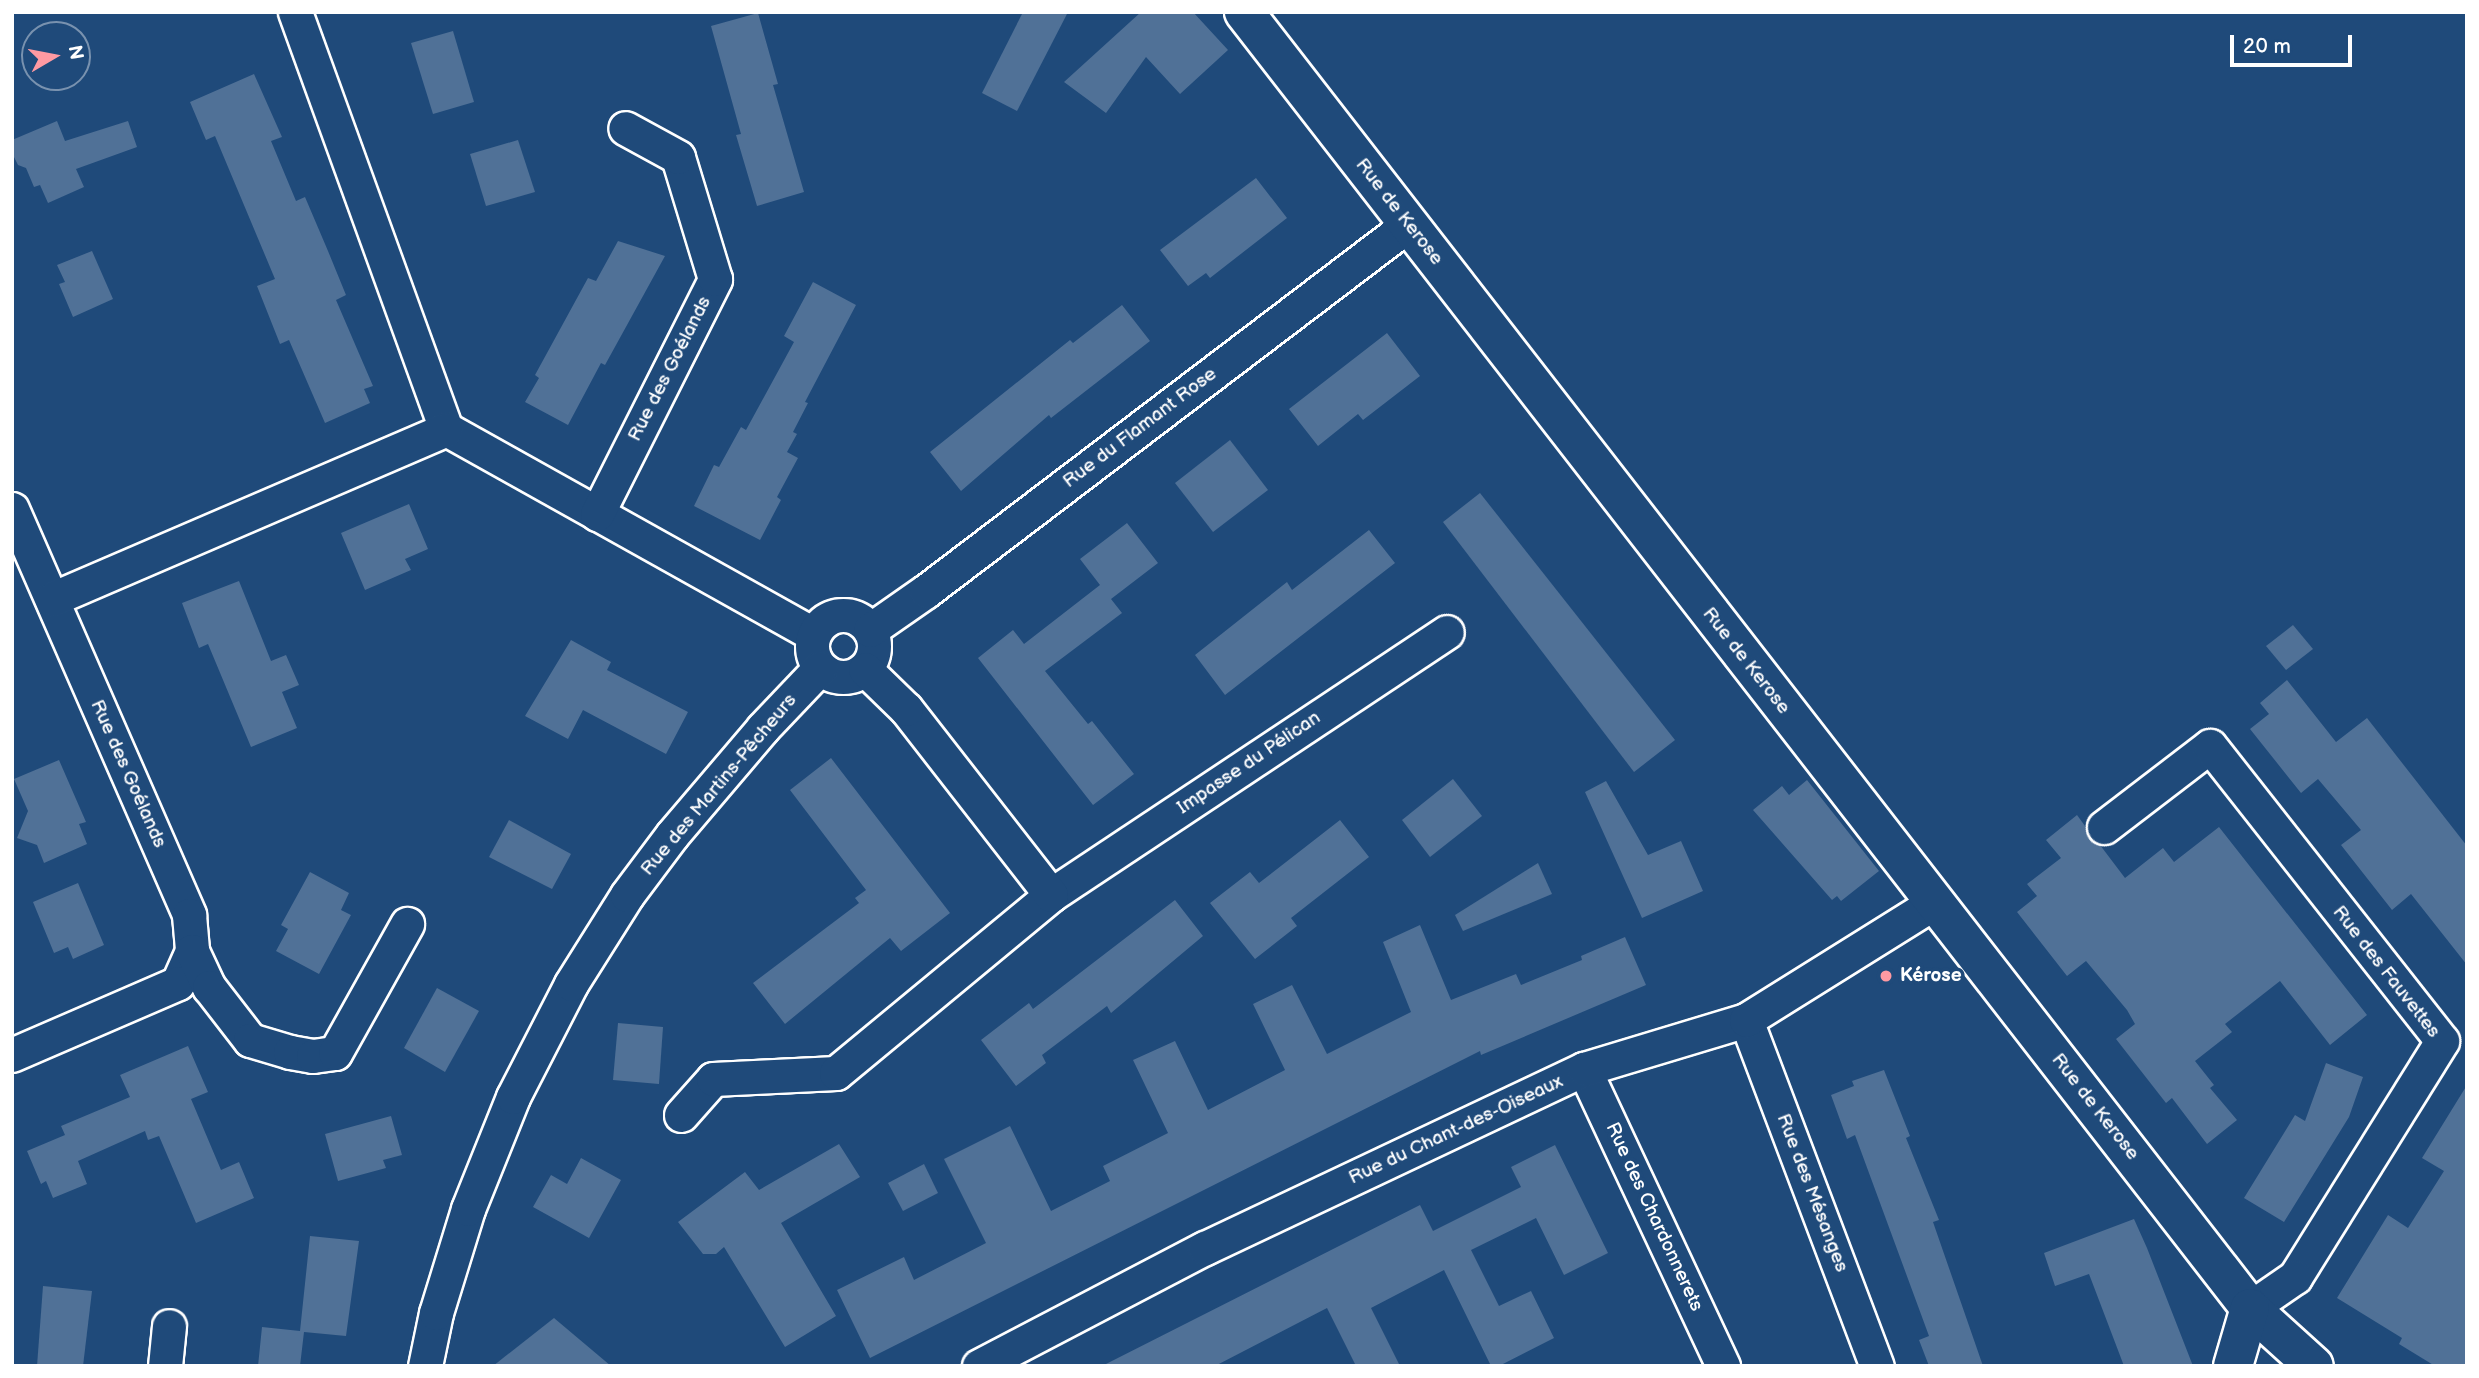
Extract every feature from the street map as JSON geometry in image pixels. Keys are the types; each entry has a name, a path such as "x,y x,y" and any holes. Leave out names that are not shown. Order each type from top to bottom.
{"main road":[{"name":"Rue de Kerose","path":"1244,12 2250,1308 2314,1366"},
{"path":"2233,1366 2250,1308"}],"street":[{"path":"295,12 446,429 814,634"},
{"name":"Rue des Goélands","path":"597,514 715,279 678,158 625,128"},
{"name":"Rue du Flamant Rose","path":"870,630 926,591 1409,224"},
{"path":"52,599 446,429"},
{"name":"Rue des Goélands","path":"12,509 189,915 192,951 209,987 250,1040 313,1056 335,1053 407,924"},
{"path":"834,615 854,617 870,630 874,638 873,654 865,668 842,678 820,668 812,652 814,634 821,623 834,615"},
{"name":"Impasse du Pélican","path":"681,1115 713,1079 836,1073 1051,895 1447,632"},
{"name":"Rue des Martins-Pêcheurs","path":"425,1366 436,1313 468,1209 513,1097 571,984 627,895 672,835 763,728 820,668"},
{"path":"865,668 906,709 1051,895"},
{"name":"Rue des Fauvettes","path":"2104,827 2210,746 2442,1041 2295,1277 2250,1308"},
{"name":"Rue du Chant-des-Oiseaux","path":"979,1366 1205,1248 1584,1069 1746,1020 1933,902"},
{"name":"Rue des Goélands","path":"12,1055 178,983 192,951"},
{"name":"Rue des Mésanges","path":"1746,1020 1877,1366"},
{"name":"Rue des Chardonnerets","path":"1584,1069 1723,1366"},
{"path":"164,1366 169,1326"}],"building":[{"path":"1023,12 1068,12 1017,111 982,93"},
{"path":"1141,12 1193,12 1228,50 1180,94 1146,57 1106,113 1064,82"},
{"path":"758,13 778,84 773,85 804,192 757,206 736,135 741,134 711,26"},
{"path":"453,31 474,102 433,114 411,43"},
{"path":"254,74 282,137 271,141 296,201 305,197 328,251 346,295 336,300 373,386 364,389 370,403 325,423 289,340 280,344 257,286 275,279 215,136 206,140 190,102"},
{"path":"57,121 65,141 128,121 137,147 76,169 84,187 48,203 40,185 34,187 26,168 18,165 12,153 12,140"},
{"path":"518,140 535,192 486,206 470,154"},
{"path":"1256,178 1287,218 1210,278 1206,273 1188,286 1160,250"},
{"path":"618,241 665,256 605,365 601,363 568,425 525,402 539,378 535,375 588,278 596,281"},
{"path":"92,251 113,299 73,317 59,284 65,282 57,265"},
{"path":"813,282 856,305 805,402 808,403 793,432 797,434 787,452 798,458 777,497 781,500 760,540 694,506 714,465 719,467 741,427 746,430 794,342 784,336"},
{"path":"1122,305 1150,341 1051,418 1049,415 961,491 930,452 1070,340 1073,343"},
{"path":"1387,333 1420,376 1363,420 1358,414 1318,446 1289,409"},
{"path":"1230,440 1268,490 1213,532 1175,483"},
{"path":"1480,493 1675,740 1634,772 1443,522"},
{"path":"409,504 428,549 405,559 411,570 365,590 341,533"},
{"path":"1127,523 1158,563 1111,599 1122,613 1045,671 1088,724 1092,721 1134,774 1093,805 978,658 1013,630 1024,644 1100,585 1080,559"},
{"path":"1369,530 1395,563 1225,695 1195,655 1287,582 1292,590"},
{"path":"239,581 271,661 286,655 299,685 282,692 297,728 251,747 208,644 199,648 182,603"},
{"path":"2293,625 2313,649 2286,670 2266,646"},
{"path":"571,640 611,662 607,670 688,712 666,754 583,710 568,739 525,716"},
{"path":"2287,680 2336,742 2367,718 2467,846 2467,965 2411,894 2392,910 2341,845 2361,830 2318,779 2301,793 2250,729 2269,714 2260,703"},
{"path":"831,758 950,913 901,951 890,938 785,1024 753,983 859,903 855,898 866,890 790,790"},
{"path":"59,760 86,822 79,824 87,844 44,863 37,845 17,838 28,811 14,779"},
{"path":"1453,779 1482,816 1430,857 1402,820"},
{"path":"1807,780 1879,871 1841,901 1837,896 1832,900 1753,810 1782,786 1789,795"},
{"path":"1606,781 1648,855 1681,841 1703,891 1642,918 1585,792"},
{"path":"2077,815 2085,826 2088,838 2100,845 2125,878 2163,848 2174,862 2219,827 2367,1015 2330,1045 2280,981 2225,1024 2232,1032 2195,1061 2214,1085 2210,1088 2237,1120 2207,1144 2172,1098 2166,1103 2116,1039 2135,1024 2127,1010 2086,961 2067,976 2017,912 2037,896 2027,884 2061,858 2046,840"},
{"path":"509,820 571,854 552,889 489,857"},
{"path":"1340,820 1369,857 1291,918 1297,926 1255,959 1210,903 1250,872 1259,883"},
{"path":"1538,863 1552,894 1463,931 1455,915"},
{"path":"310,872 349,893 341,910 351,915 319,974 276,951 288,929 281,925"},
{"path":"78,883 104,945 73,959 68,947 54,953 33,902"},
{"path":"1175,900 1203,936 1111,1013 1107,1006 1042,1055 1046,1063 1016,1086 981,1040 1029,1003 1033,1009"},
{"path":"1420,925 1451,1000 1516,974 1521,985 1582,960 1581,956 1625,937 1646,985 1481,1055 1480,1051 870,1358 837,1290 904,1257 914,1280 986,1243 944,1159 1010,1126 1051,1211 1110,1181 1103,1166 1168,1133 1133,1060 1175,1041 1208,1110 1285,1070 1253,1004 1292,985 1327,1054 1411,1012 1383,942"},
{"path":"437,988 479,1011 445,1072 404,1048"},
{"path":"618,1023 663,1027 659,1084 613,1080"},
{"path":"188,1046 208,1092 191,1099 221,1170 239,1162 254,1198 196,1223 159,1136 148,1140 145,1131 78,1161 87,1184 53,1198 46,1181 41,1184 27,1151 65,1135 61,1126 130,1097 120,1075"},
{"path":"2326,1063 2363,1077 2349,1117 2284,1222 2244,1198 2295,1115 2305,1121"},
{"path":"1884,1070 1910,1136 1906,1138 1939,1220 1933,1222 1983,1366 1929,1366 1919,1340 1929,1336 1855,1135 1847,1139 1831,1095 1854,1086 1852,1081"},
{"path":"2467,1085 2467,1366 2435,1366 2399,1344 2402,1338 2337,1298 2388,1215 2408,1228 2444,1171 2422,1158"},
{"path":"391,1116 402,1155 383,1160 386,1168 338,1181 325,1134"},
{"path":"839,1144 860,1177 781,1223 836,1316 785,1347 724,1247 716,1254 703,1254 678,1222 745,1172 759,1190"},
{"path":"1555,1145 1608,1253 1564,1275 1536,1218 1471,1250 1499,1306 1531,1291 1554,1338 1499,1366 1491,1366 1444,1270 1371,1308 1400,1366 1356,1366 1327,1308 1215,1366 1102,1366 1420,1205 1433,1231 1521,1187 1511,1167"},
{"path":"581,1158 621,1180 589,1238 533,1207 551,1175 567,1184"},
{"path":"924,1164 938,1193 903,1211 888,1183"},
{"path":"2134,1219 2193,1366 2124,1366 2089,1274 2055,1286 2044,1253"},
{"path":"310,1236 359,1241 346,1336 304,1332 300,1366 258,1366 262,1327 300,1331"},
{"path":"43,1286 92,1291 83,1366 37,1366"},
{"path":"554,1318 611,1366 493,1366"}],"place":[{"name":"Kérose","path":"1886,976"}]}
